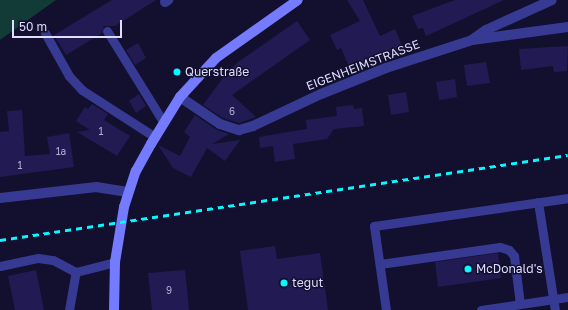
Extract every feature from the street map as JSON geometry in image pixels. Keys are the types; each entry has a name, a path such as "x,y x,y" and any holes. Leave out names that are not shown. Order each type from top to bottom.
{"street":[{"path":"114,310 115,262 128,192 136,171 155,137 180,97 228,48 298,0"},
{"path":"472,40 486,30 552,0"},
{"name":"EIGENHEIMSTRASSE","path":"180,97 220,124 239,130 253,126 321,94 386,68 472,40 568,27"},
{"path":"0,198 96,187 128,192"}],"lane":[{"path":"107,31 164,123"},
{"path":"45,33 69,76 82,90 155,137"},
{"path":"386,310 374,226 568,198"},
{"path":"538,202 555,310"},
{"path":"380,264 500,248 509,250 514,256 520,304"},
{"path":"0,266 38,258 53,260 76,272 115,262"},
{"path":"69,310 76,272"},
{"path":"482,310 568,297"}],"green space":[{"path":"0,0 56,0 0,40"}],"building":[{"path":"112,0 156,0 115,26 104,26 102,33 66,55 54,35"},
{"path":"347,0 363,0 380,36 395,29 404,50 351,71 341,48 337,50 330,35 360,21"},
{"path":"455,0 504,0 426,36 423,28 418,29 412,16"},
{"path":"297,21 310,40 232,95 256,117 239,123 223,118 203,105 225,75 238,62"},
{"path":"138,43 146,58 135,65 126,50"},
{"path":"568,46 567,71 554,72 553,66 521,70 519,49"},
{"path":"486,62 490,83 467,86 464,65"},
{"path":"455,79 457,97 439,100 436,82"},
{"path":"406,92 409,112 391,115 388,95"},
{"path":"139,94 146,106 136,113 129,101"},
{"path":"92,104 108,114 104,120 130,136 117,156 77,132 90,130 76,121 85,107 88,109"},
{"path":"353,105 354,109 362,108 364,126 334,129 327,139 293,144 295,159 275,162 273,146 260,148 259,137 307,129 306,120 337,116 336,107"},
{"path":"22,110 25,156 50,154 47,137 69,133 74,167 0,177 0,132 9,131 7,111"},
{"path":"195,115 217,130 229,134 212,144 240,140 225,161 207,148 191,177 173,168 158,145 180,156 190,137 184,132"},
{"name":"tegut","path":"275,246 277,259 320,253 328,310 248,310 240,251"},
{"name":"McDonald's","path":"498,253 501,278 438,287 435,262"},
{"path":"36,270 44,310 15,310 8,276"},
{"path":"185,270 189,310 152,310 148,273"}],"railway":[{"path":"0,240 568,155"}],"place":[{"name":"Querstraße","path":"177,72"},
{"name":"McDonald's","path":"468,269"},
{"name":"tegut","path":"284,283"}]}
